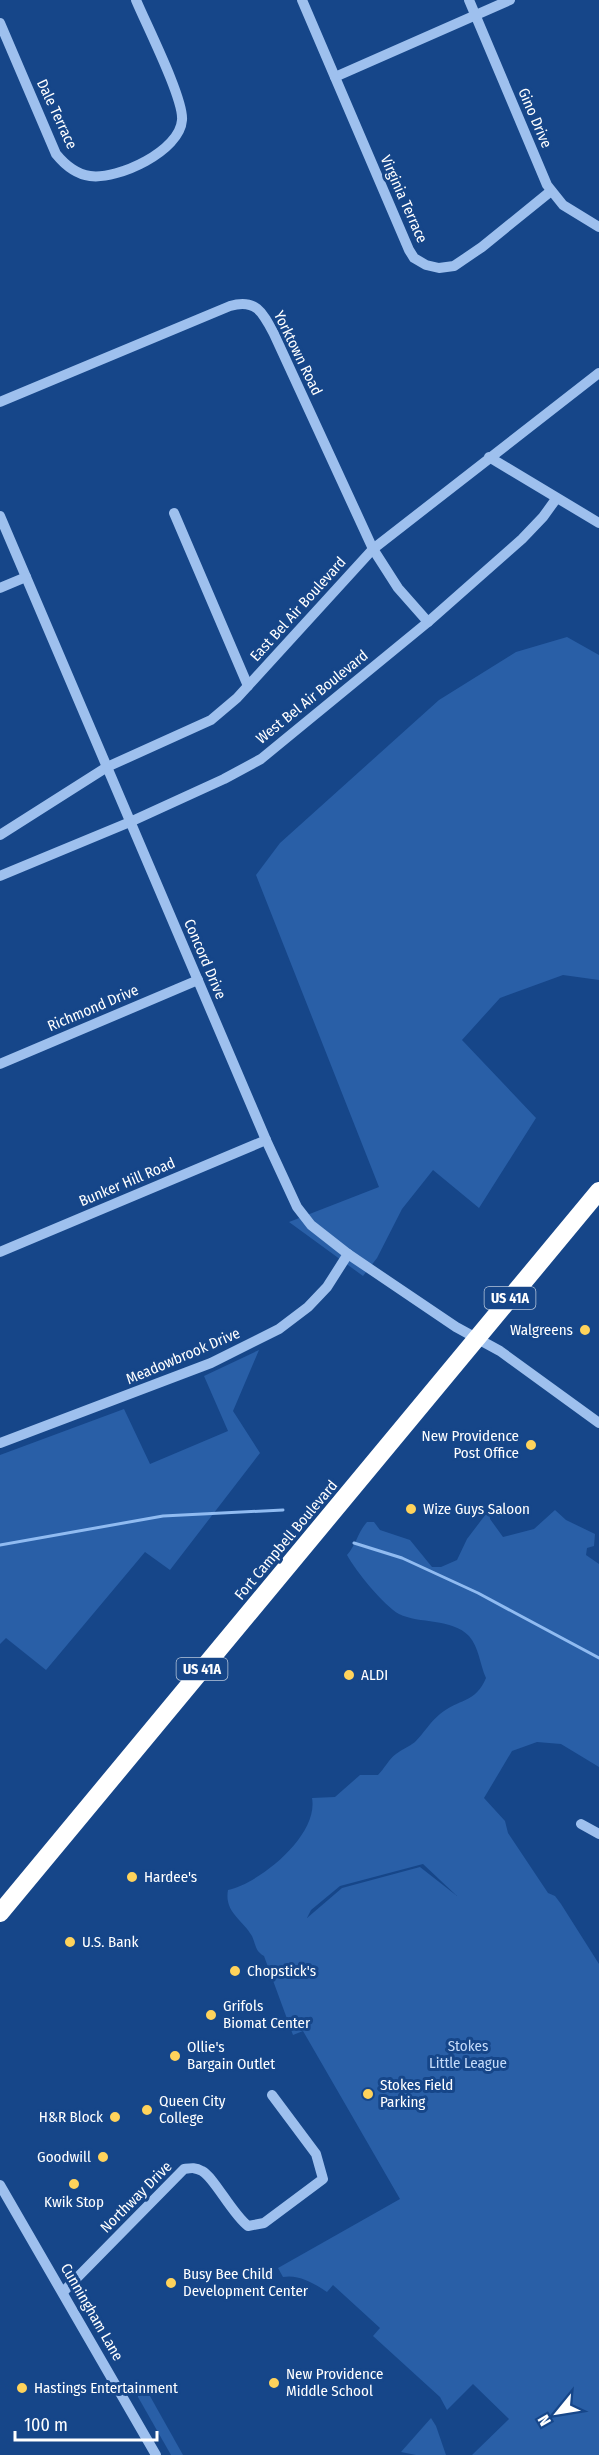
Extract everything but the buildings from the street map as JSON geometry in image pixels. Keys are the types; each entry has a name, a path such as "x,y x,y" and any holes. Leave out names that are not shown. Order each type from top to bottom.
{"highway":[{"name":"Fort Campbell Boulevard","path":"2,1905 599,1191"}],"street":[{"name":"Dale Terrace","path":"0,23 4,41 56,154 63,163 85,175 104,176 130,168 164,149 173,141 182,123 176,93 136,0"},
{"name":"Virginia Terrace","path":"302,0 410,250 420,262 439,268 454,266 482,247 551,191"},
{"name":"Gino Drive","path":"469,0 551,191 563,205 599,227"},
{"path":"335,77 510,0"},
{"name":"Yorktown Road","path":"0,402 230,306 246,303 253,306 260,310 274,334 373,549 398,588 428,622"},
{"name":"East Bel Air Boulevard","path":"0,835 107,767 212,720 248,686 373,549 599,372"},
{"path":"489,457 599,523"},
{"name":"West Bel Air Boulevard","path":"0,876 130,822 224,779 261,759 428,622 522,539 556,499"},
{"path":"174,513 248,686"},
{"name":"Concord Drive","path":"0,516 266,1140 297,1207 311,1225 348,1254 456,1327 500,1351 599,1423"},
{"path":"0,588 26,577"},
{"name":"Richmond Drive","path":"0,1064 198,980"},
{"name":"Bunker Hill Road","path":"0,1252 266,1140"},
{"name":"Meadowbrook Drive","path":"0,1443 212,1363 279,1329 309,1308 327,1287 348,1254"},
{"path":"581,1824 599,1834"},
{"name":"Northway Drive","path":"63,2292 183,2169 193,2167 205,2172 237,2218 248,2226 264,2223 323,2179 316,2154 272,2095"},
{"name":"Cunningham Lane","path":"0,2185 156,2455"}],"green space":[{"path":"567,637 599,655 599,980 563,975 500,998 462,1040 536,1118 479,1208 433,1170 402,1209 377,1258 363,1276 289,1222 379,1187 256,875 280,843 439,700 516,652"},
{"path":"259,1350 233,1411 260,1453 170,1570 145,1552 46,1670 6,1638 0,1644 0,1455 124,1409 150,1464 228,1431 204,1376"},
{"name":"Stokes Little League","path":"489,1510 490,1519 503,1537 534,1529 555,1510 566,1520 595,1534 594,1546 587,1548 586,1555 599,1564 599,1767 561,1744 537,1742 512,1751 484,1798 505,1821 508,1833 548,1893 555,1896 561,1904 599,1964 599,2455 472,2455 509,2419 473,2384 447,2410 440,2397 373,2336 380,2328 333,2285 327,2292 300,2278 283,2277 278,2268 400,2199 303,2031 293,2035 264,1956 257,1950 252,1936 231,1910 227,1898 228,1890 256,1878 285,1855 297,1842 312,1812 312,1798 335,1797 360,1775 378,1775 393,1756 415,1742 440,1714 472,1696 482,1686 486,1678 469,1636 454,1626 399,1614 370,1587 347,1555 367,1522 374,1522 380,1530 410,1540 432,1567 441,1567 457,1560 467,1539","holes":["423,1864 457,1896 420,1867 342,1888 307,1918 311,1910 340,1886"]},
{"path":"138,2386 146,2389 183,2455 171,2455 138,2397"},
{"path":"431,2418 446,2455 416,2455 401,2452"}],"waterway":[{"path":"0,1545 163,1516 283,1510"},
{"path":"354,1543 402,1558 478,1593 599,1658"}],"place":[{"name":"Walgreens","path":"585,1330"},
{"name":"New Providence Post Office","path":"531,1445"},
{"name":"Wize Guys Saloon","path":"411,1509"},
{"name":"ALDI","path":"349,1675"},
{"name":"Hardee's","path":"132,1877"},
{"name":"U.S. Bank","path":"70,1942"},
{"name":"Chopstick's","path":"235,1971"},
{"name":"Grifols Biomat Center","path":"211,2015"},
{"name":"Ollie's Bargain Outlet","path":"175,2056"},
{"name":"Stokes Field Parking","path":"368,2094"},
{"name":"Queen City College","path":"147,2110"},
{"name":"H&R Block","path":"115,2117"},
{"name":"Goodwill","path":"103,2157"},
{"name":"Kwik Stop","path":"74,2184"},
{"name":"Busy Bee Child Development Center","path":"171,2283"},
{"name":"New Providence Middle School","path":"274,2383"},
{"name":"Hastings Entertainment","path":"22,2388"}]}
